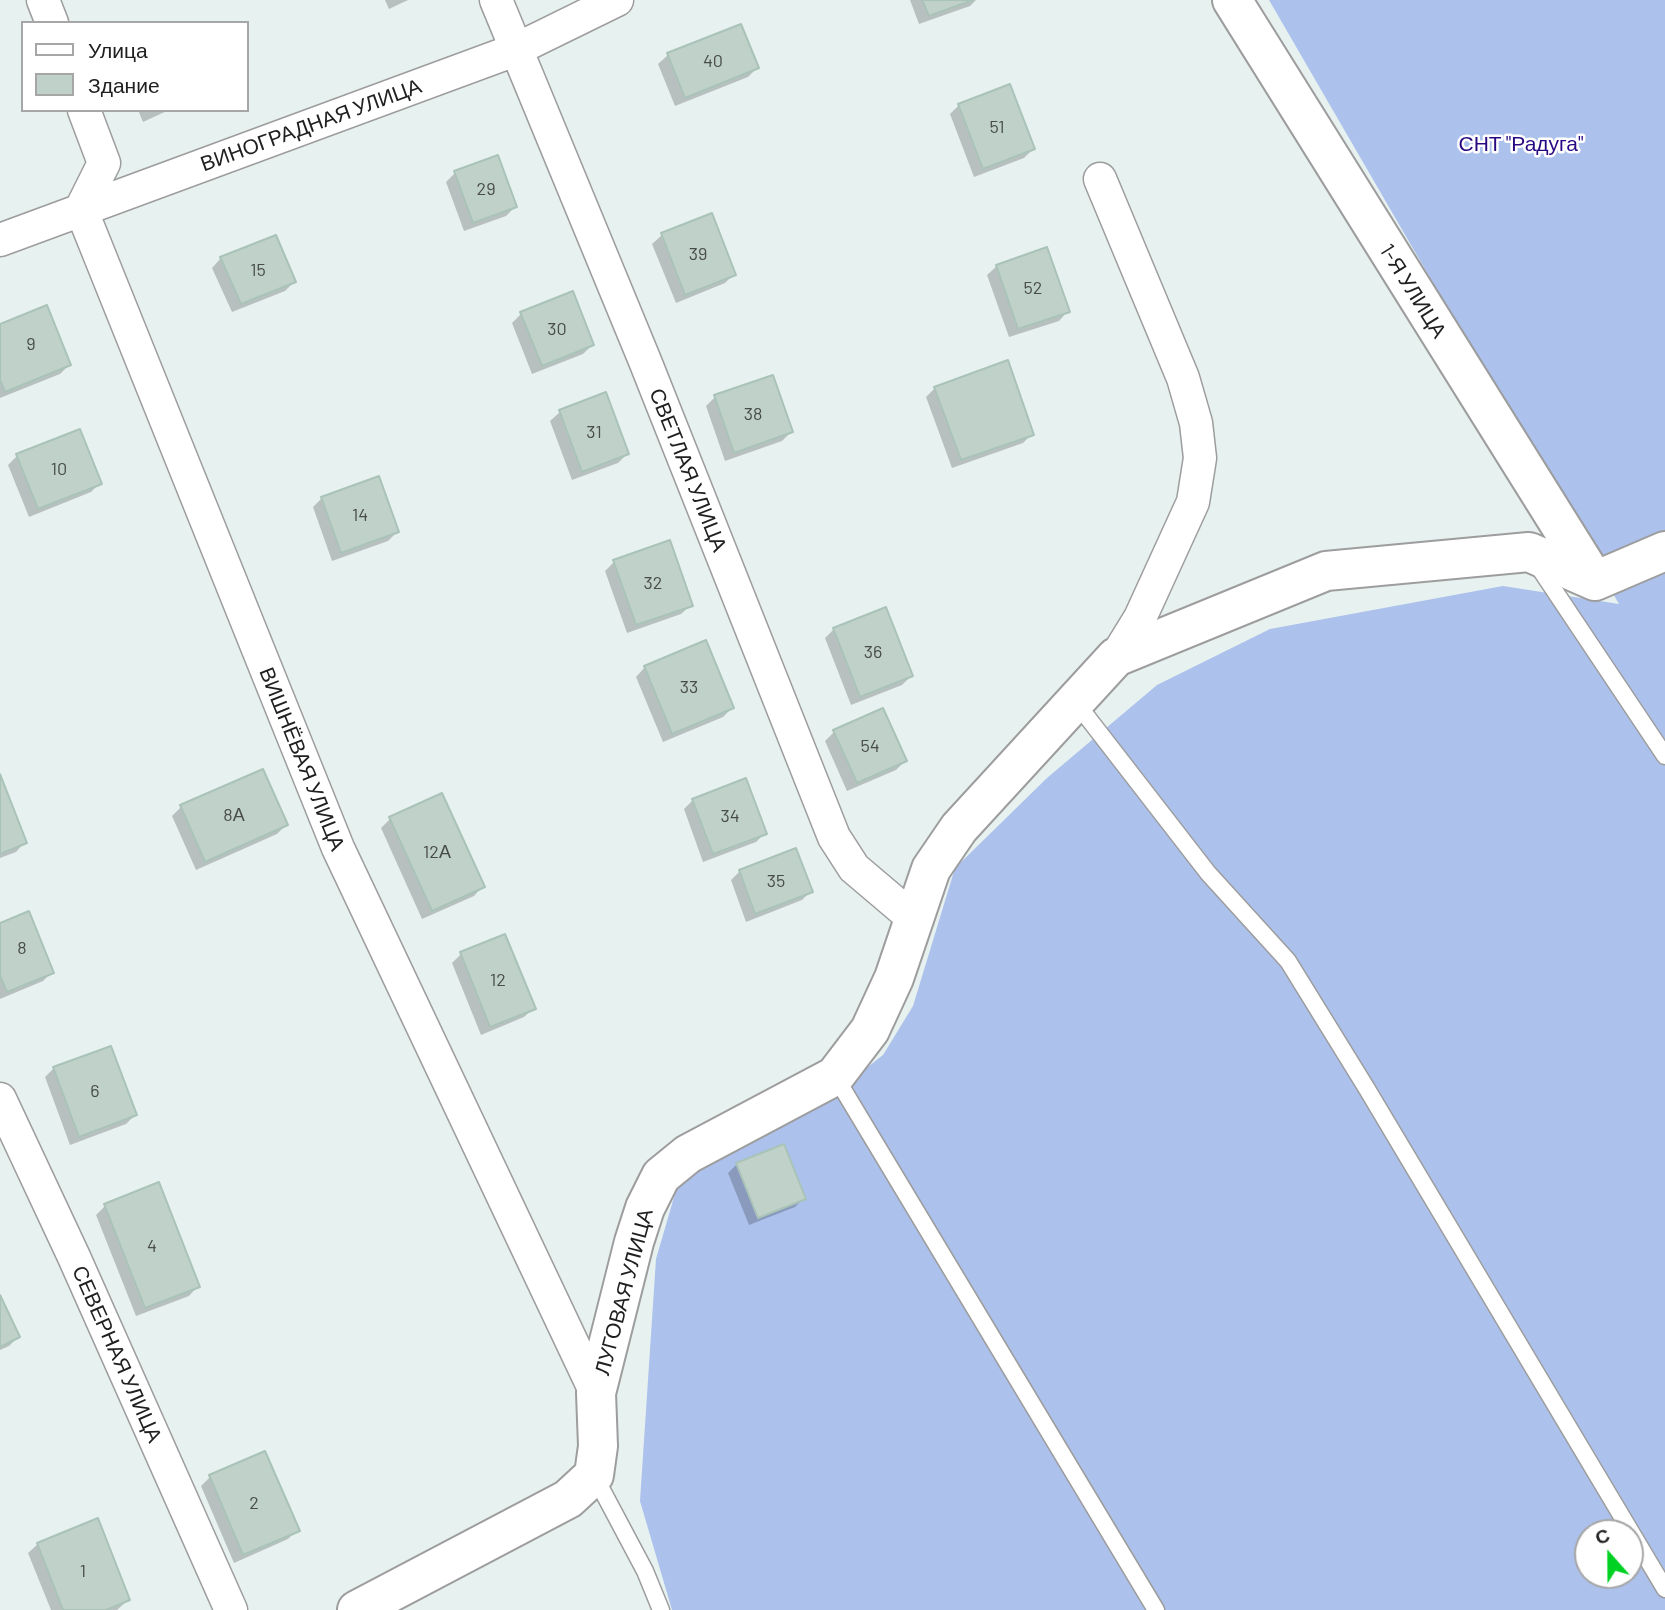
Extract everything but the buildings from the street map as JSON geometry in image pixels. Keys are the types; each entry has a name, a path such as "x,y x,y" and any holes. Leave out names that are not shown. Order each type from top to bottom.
{"street":[{"path":"43,0 51,21"},
{"name":"СВЕТЛАЯ УЛИЦА","path":"496,0 645,361 834,837 855,867 912,918"},
{"name":"ВИНОГРАДНАЯ УЛИЦА","path":"0,240 515,51 617,0"},
{"name":"1-Я УЛИЦА","path":"1232,0 1595,581"},
{"path":"81,209 104,163 85,112"},
{"path":"1100,179 1184,378 1196,423 1200,458 1193,502 1140,618 1116,657"},
{"name":"ВИШНЁВАЯ УЛИЦА","path":"81,209 338,848 596,1394"},
{"path":"1116,657 1326,571 1529,552 1595,581 1665,551"},
{"name":"ЛУГОВАЯ УЛИЦА","path":"594,1475 598,1447 596,1394 634,1242 645,1208 661,1175 688,1154 835,1076 870,1030 894,978 912,918 931,869 959,828 1116,657"},
{"name":"СЕВЕРНАЯ УЛИЦА","path":"0,1099 231,1610"},
{"path":"357,1610 568,1499 594,1475"}],"lane":[{"path":"1529,552 1665,756"},
{"path":"1074,701 1208,873 1288,961 1665,1589"},
{"path":"835,1076 1156,1610"},
{"path":"594,1475 645,1571 661,1610"}],"green space":[{"name":"СНТ \"Радуга\"","path":"1269,0 1665,0 1665,1610 672,1610 640,1501 656,1259 679,1180 809,1113 883,1055 913,1006 955,868 1047,778 1157,685 1270,629 1503,586 1619,604"}]}
